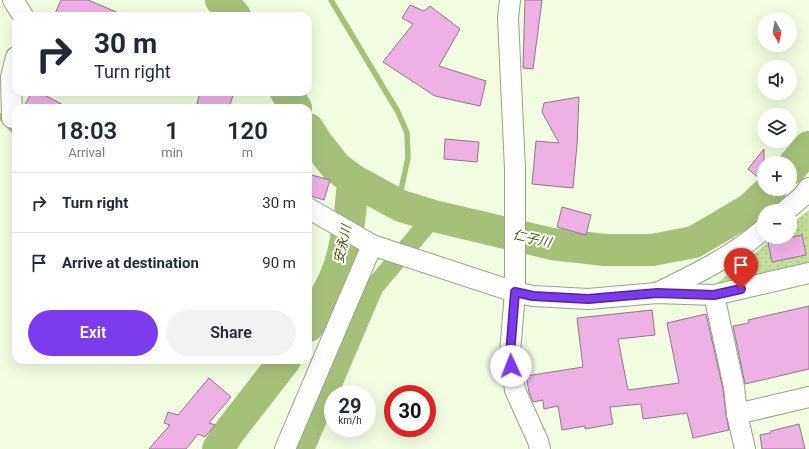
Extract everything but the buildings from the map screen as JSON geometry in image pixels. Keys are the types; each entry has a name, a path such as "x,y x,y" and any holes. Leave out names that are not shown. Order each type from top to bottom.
{"street":[{"path":"13,0 20,12"},
{"path":"510,0 508,18 515,169 515,292 510,354 514,390 538,441 540,449"},
{"path":"9,120 12,73"},
{"path":"794,204 809,188"},
{"path":"312,210 372,245 515,292 533,296 588,299 657,293 714,295 809,273"},
{"path":"657,293 706,269 757,235"},
{"path":"285,449 372,245"},
{"path":"714,295 734,387 737,414 745,449"},
{"path":"737,414 809,397"}],"green space":[{"path":"809,210 809,267 708,290 766,244 797,244 797,219"}],"waterway":[{"name":"仁子川","path":"221,0 232,12"},
{"path":"331,0 398,112 407,133 408,158 401,190 401,206"},
{"name":"仁子川","path":"288,96 294,104"},
{"path":"0,116 12,130"},
{"name":"仁子川","path":"312,135 336,167 353,180 401,206 434,216 552,244 605,250 652,250 694,242 750,209 764,196"},
{"name":"仁子川","path":"797,161 809,147"},
{"name":"安永川","path":"312,319 328,293 339,266 348,228 353,180"},
{"path":"305,449 374,287 434,216"},
{"name":"安永川","path":"218,449 229,432 282,364"}],"route":[{"path":"511,366 510,354 515,292 533,296 588,299 657,293 714,295 741,289"}]}
